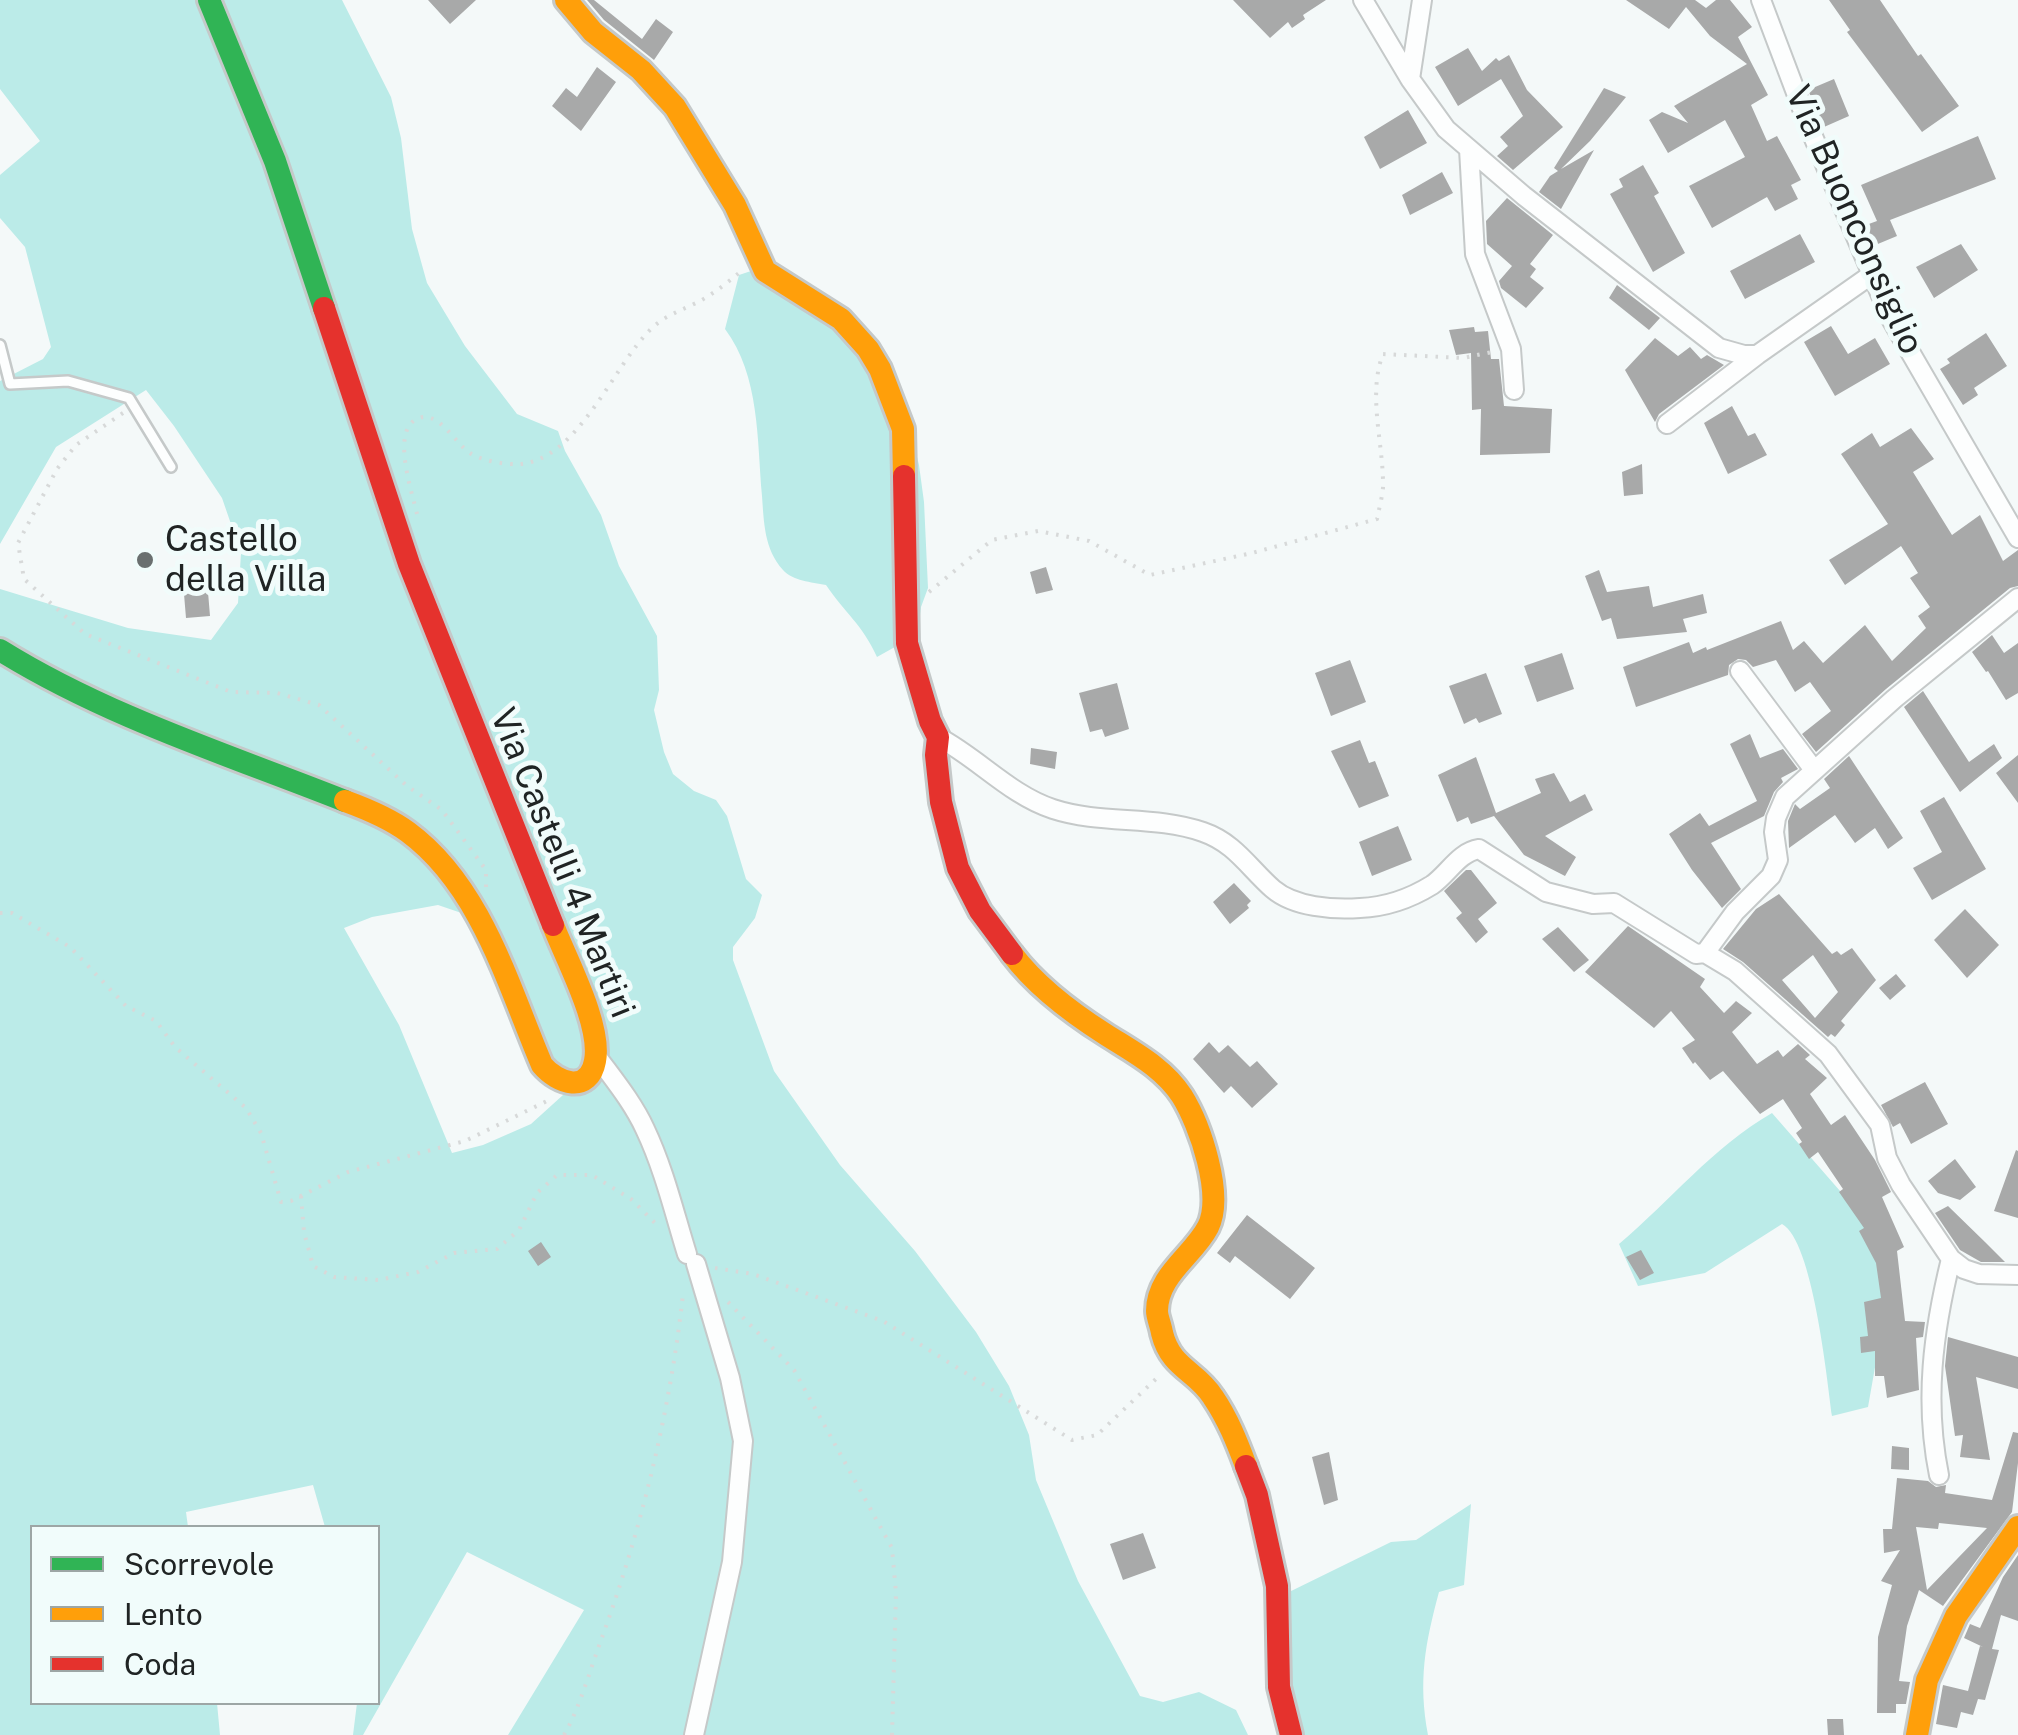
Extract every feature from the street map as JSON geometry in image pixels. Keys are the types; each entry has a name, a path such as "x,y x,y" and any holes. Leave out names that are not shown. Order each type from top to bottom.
{"street":[{"name":"Via Castelli 4 Martiri","path":"208,0 275,161 408,562 590,1025 598,1058 594,1071 579,1082 563,1083 546,1070"},
{"path":"566,0 593,32 641,70 676,107 735,205 765,271 777,282 830,310 854,332 890,389 903,430 907,644 938,736 937,776 958,868 980,911 1037,982 1102,1032 1149,1060 1179,1090 1193,1115 1213,1186 1214,1209 1207,1228 1159,1293 1157,1311 1166,1347 1174,1361 1211,1393 1243,1451 1257,1495 1278,1586 1279,1687 1291,1735"},
{"path":"1364,0 1410,79 1446,129 1468,150 1709,342 1726,352 1757,354"},
{"path":"1410,79 1422,0"},
{"name":"Via Buonconsiglio","path":"1761,0 1870,274 1908,352 2018,538"},
{"path":"1468,150 1474,254 1512,348 1514,390"},
{"path":"1667,424 1870,274"},
{"path":"1705,953 1735,912 1771,876 1778,860 1774,832 1785,797 2018,598"},
{"path":"0,650 112,709 373,812 409,830 445,866 464,894 546,1070"},
{"path":"1740,671 1814,770"},
{"path":"938,736 1042,805 1088,818 1148,820 1203,832 1244,857 1282,896 1306,904 1349,909 1398,900 1430,886 1465,855 1480,850 1532,886 1564,898 1614,904 1685,949 1705,953 1734,971 1838,1068 1880,1125 1887,1158 1901,1185 1951,1259 1979,1274 2018,1275"},
{"path":"598,1058 624,1092 646,1131 670,1194 730,1378 743,1440 735,1541 694,1735"},
{"path":"1938,1475 1932,1444 1930,1377 1933,1340 1951,1259"},
{"path":"1918,1735 1928,1680 1956,1616 2018,1527"}],"lane":[{"path":"0,344 10,384 68,381 129,398 172,467"}],"path":[{"path":"418,514 403,444 406,430 414,420 425,416 437,421 470,454 488,460 521,464 536,460 564,443 636,345 658,322 717,290 739,274 755,255"},
{"path":"906,621 918,602 992,540 1038,531 1089,541 1150,575 1252,553 1377,519 1383,490 1378,395 1383,354 1462,358 1512,348"},
{"path":"136,405 76,445 57,469 18,543 24,579 85,634 231,692 277,693 319,706 362,746"},
{"path":"0,913 12,913 70,947 126,1006 156,1021 175,1047 248,1112 262,1136 280,1201 289,1202 348,1172 460,1142 498,1127 553,1096 546,1070"},
{"path":"300,1196 313,1266 334,1277 378,1280 418,1272 454,1253 498,1249 519,1230 537,1193 557,1175 592,1175 631,1199 659,1227"},
{"path":"692,1259 753,1274 883,1321 1072,1440 1097,1435 1174,1361"},
{"path":"564,1735 626,1567 663,1416 683,1292"},
{"path":"728,1301 794,1370 892,1548 896,1593 892,1735"}],"shaded area":[{"path":"0,0 342,0 391,97 401,138 412,229 427,283 465,346 517,414 558,431 601,515 619,566 657,636 659,690 654,710 673,774 694,791 716,800 727,816 746,879 762,895 755,918 733,947 733,960 774,1071 840,1165 915,1251 976,1332 1009,1386 1029,1435 1036,1480 1078,1581 1140,1696 1163,1702 1199,1692 1236,1710 1248,1735 508,1735 584,1610 467,1552 363,1735 353,1735 357,1705 380,1705 380,1525 324,1525 313,1485 186,1512 188,1525 30,1525 30,1705 217,1705 220,1735 0,1735 0,589 128,628 211,640 238,603 241,553 222,498 146,390 56,447 0,544 0,381 43,359 51,347 25,247 0,218 0,175 40,141 0,89","holes":["438,905 479,919 563,1095 531,1124 483,1145 452,1153 399,1025 344,928 372,917"]},
{"path":"766,266 900,389 919,465 928,588 918,634 877,657 826,585 787,574 769,544 751,388 725,329 739,275"},
{"path":"1772,1113 1895,1254 1868,1407 1832,1416 1810,1282 1793,1236 1782,1224 1705,1273 1638,1286 1619,1244 1711,1158"},
{"path":"1471,1504 1464,1585 1439,1592 1427,1646 1423,1680 1428,1735 1297,1735 1285,1687 1283,1595 1391,1542 1416,1540"}],"building":[{"path":"428,0 476,0 450,24"},
{"path":"587,0 594,0 642,39 656,19 673,32 654,60 604,20"},
{"path":"1233,0 1326,0 1303,15 1305,19 1292,28 1288,22 1270,38"},
{"path":"1626,0 1695,0 1706,8 1716,0 1730,0 1752,27 1738,37 1768,95 1751,105 1767,141 1777,136 1801,180 1791,185 1798,199 1775,211 1767,197 1712,228 1689,186 1745,157 1725,120 1668,153 1649,120 1662,112 1688,123 1674,106 1747,64 1710,36 1686,7 1669,29"},
{"path":"1829,0 1880,0 1959,106 1922,132 1847,32 1850,30"},
{"path":"1468,48 1482,71 1496,58 1499,61 1509,55 1527,90 1563,127 1513,170 1497,156 1508,146 1500,137 1523,116 1501,79 1458,106 1435,67"},
{"path":"597,67 616,82 581,131 552,106 566,88 577,97"},
{"path":"1834,79 1849,116 1824,127 1808,90"},
{"path":"1604,88 1626,97 1561,169 1594,150 1561,209 1539,192 1558,171 1554,168"},
{"path":"1408,110 1427,143 1380,169 1364,137"},
{"path":"1978,136 1996,179 1890,220 1897,236 1873,246 1866,225 1877,221 1861,185"},
{"path":"1643,165 1659,193 1654,196 1685,253 1653,272 1610,194 1623,187 1619,179"},
{"path":"1442,172 1453,193 1410,215 1402,195"},
{"path":"1507,198 1553,235 1530,264 1536,269 1530,277 1544,288 1526,308 1501,288 1499,281 1512,266 1487,244 1486,221"},
{"path":"1800,234 1815,262 1745,299 1730,271"},
{"path":"1961,244 1978,270 1934,298 1916,267"},
{"path":"1617,285 1660,318 1649,330 1609,298"},
{"path":"1831,326 1848,354 1875,338 1890,364 1835,396 1804,342"},
{"path":"1474,327 1475,332 1488,331 1491,359 1499,359 1504,406 1552,409 1550,453 1480,455 1481,409 1472,410 1471,353 1456,355 1449,330"},
{"path":"1986,333 2007,366 1974,388 1978,395 1963,405 1940,369 1950,363 1947,359"},
{"path":"1655,338 1678,356 1690,347 1701,359 1707,355 1724,365 1659,414 1655,422 1625,370"},
{"path":"1732,406 1748,436 1755,433 1767,455 1728,474 1704,423"},
{"path":"1911,428 1934,459 1913,472 1952,535 1980,515 2003,561 2018,550 2018,586 2010,588 1886,689 1816,752 1802,734 1831,711 1810,682 1795,692 1776,660 1753,667 1738,659 1729,665 1728,675 1636,707 1623,667 1689,642 1693,653 1706,647 1707,650 1781,621 1793,650 1804,641 1823,663 1865,625 1892,661 1926,628 1918,616 1930,607 1910,578 1918,573 1901,546 1845,585 1829,560 1888,524 1841,454 1872,433 1880,447"},
{"path":"1642,464 1643,494 1624,496 1622,472"},
{"path":"1046,567 1053,590 1036,594 1030,572"},
{"path":"1599,570 1607,592 1649,586 1653,607 1703,594 1707,613 1683,619 1687,632 1617,639 1611,618 1602,621 1585,576"},
{"path":"208,592 210,616 186,618 184,594"},
{"path":"1992,635 2004,653 2018,643 2018,693 2006,700 1972,652"},
{"path":"1562,653 1574,689 1537,702 1524,666"},
{"path":"1350,660 1366,702 1331,716 1315,673"},
{"path":"1486,673 1502,714 1464,724 1449,686"},
{"path":"1117,683 1129,729 1105,737 1102,729 1090,732 1079,693"},
{"path":"1923,691 1969,762 1994,744 2002,758 1960,792 1904,707"},
{"path":"1750,734 1760,758 1783,749 1798,769 1781,778 1783,782 1764,816 1711,843 1741,889 1722,908 1669,834 1700,813 1709,826 1757,801 1730,744"},
{"path":"1360,740 1369,763 1375,761 1389,796 1359,808 1331,751"},
{"path":"1031,748 1057,752 1055,769 1030,764"},
{"path":"2018,755 2018,803 1996,773"},
{"path":"1849,756 1903,838 1888,849 1875,828 1855,843 1835,815 1789,848 1788,821 1795,804 1800,809 1830,788 1824,779"},
{"path":"1476,757 1496,813 1541,793 1535,779 1554,773 1570,802 1585,794 1593,810 1545,836 1576,857 1565,876 1524,855 1494,816 1471,824 1468,817 1457,822 1438,775"},
{"path":"1944,797 1986,869 1932,900 1913,868 1942,852 1920,811"},
{"path":"1398,826 1412,860 1372,876 1359,842"},
{"path":"1466,870 1471,870 1497,903 1478,919 1488,932 1476,943 1456,918 1462,913 1444,891"},
{"path":"1234,883 1251,901 1249,908 1230,924 1213,902"},
{"path":"1779,894 1832,954 1837,951 1841,955 1852,948 1876,980 1841,1021 1845,1025 1835,1037 1828,1037 1723,949 1756,909","holes":["1813,955 1838,992 1815,1018 1782,980"]},
{"path":"1965,909 1999,945 1967,978 1934,940"},
{"path":"1628,926 1705,979 1700,987 1724,1013 1736,1001 1752,1013 1732,1032 1757,1064 1778,1050 1783,1057 1798,1044 1810,1055 1805,1059 1827,1078 1810,1094 1831,1125 1845,1115 1891,1192 1882,1197 1904,1247 1897,1251 1905,1321 1925,1322 1923,1337 1916,1338 1919,1390 1887,1398 1884,1376 1875,1376 1875,1351 1861,1353 1860,1337 1868,1336 1864,1302 1881,1298 1876,1263 1859,1231 1864,1228 1839,1192 1843,1189 1818,1152 1809,1159 1799,1144 1802,1142 1796,1133 1802,1128 1783,1099 1760,1114 1723,1071 1710,1080 1693,1064 1682,1048 1695,1040 1671,1011 1654,1028 1585,972"},
{"path":"1558,927 1589,960 1574,972 1542,939"},
{"path":"1896,974 1906,986 1890,1000 1879,988"},
{"path":"1209,1042 1219,1053 1228,1045 1250,1067 1257,1061 1278,1084 1252,1108 1231,1086 1224,1093 1193,1059"},
{"path":"1925,1082 1948,1124 1911,1144 1900,1123 1893,1127 1881,1105"},
{"path":"2018,1151 2018,1218 1994,1211"},
{"path":"1955,1159 1976,1187 1960,1200 1938,1193 1928,1181"},
{"path":"1948,1206 2005,1262 1981,1262 1960,1250 1935,1213"},
{"path":"1247,1215 1315,1268 1290,1299 1235,1256 1230,1263 1217,1253"},
{"path":"541,1242 551,1257 538,1266 528,1251"},
{"path":"1641,1250 1654,1273 1640,1280 1626,1257"},
{"path":"1948,1337 2018,1357 2018,1389 1976,1377 1990,1460 1960,1457 1963,1435 1955,1436 1945,1366"},
{"path":"2013,1432 2018,1433 2012,1512 1943,1606 1919,1590 1907,1626 1899,1681 1910,1682 1906,1704 1896,1704 1896,1713 1877,1713 1878,1637 1892,1585 1881,1581 1900,1550 1884,1553 1883,1529 1892,1529 1897,1478 1928,1481 1936,1487 1946,1485 1945,1493 1992,1500","holes":["1939,1523 1987,1528 1927,1590 1916,1527 1938,1529"]},
{"path":"1892,1446 1909,1448 1909,1470 1891,1469"},
{"path":"1329,1452 1338,1500 1324,1505 1312,1457"},
{"path":"1143,1533 1156,1568 1123,1580 1110,1544"},
{"path":"2018,1555 2018,1621 2001,1615 1992,1649 1999,1650 1985,1700 1978,1699 1973,1715 1961,1712 1957,1728 1936,1724 1943,1685 1968,1691 1980,1646 1983,1647 1964,1638 1970,1624 1980,1628 2003,1577"},
{"path":"1827,1719 1843,1719 1844,1735 1828,1735"}],"traffic: fast":[{"path":"209,0 275,161 324,308"},
{"path":"0,650 125,715 345,801"}],"traffic: slow":[{"path":"566,0 593,32 641,70 675,107 735,205 765,271 841,319 868,349 903,429 904,476"},
{"path":"345,801 408,832 455,880 490,939 542,1065 564,1081 580,1082 592,1071 596,1046 582,992 553,925"},
{"path":"1012,954 1067,1008 1157,1068 1189,1109 1208,1160 1212,1213 1202,1237 1163,1287 1157,1313 1171,1354 1213,1397 1246,1466"},
{"path":"1917,1735 1927,1680 1956,1616 2018,1527"}],"traffic: jam":[{"path":"324,308 409,564 553,925"},
{"path":"904,476 907,643 938,737 941,802 958,868 980,911 1012,954"},
{"path":"1246,1466 1257,1495 1277,1586 1279,1687 1291,1735"}],"place":[{"name":"Castello della Villa","path":"145,560"}]}
